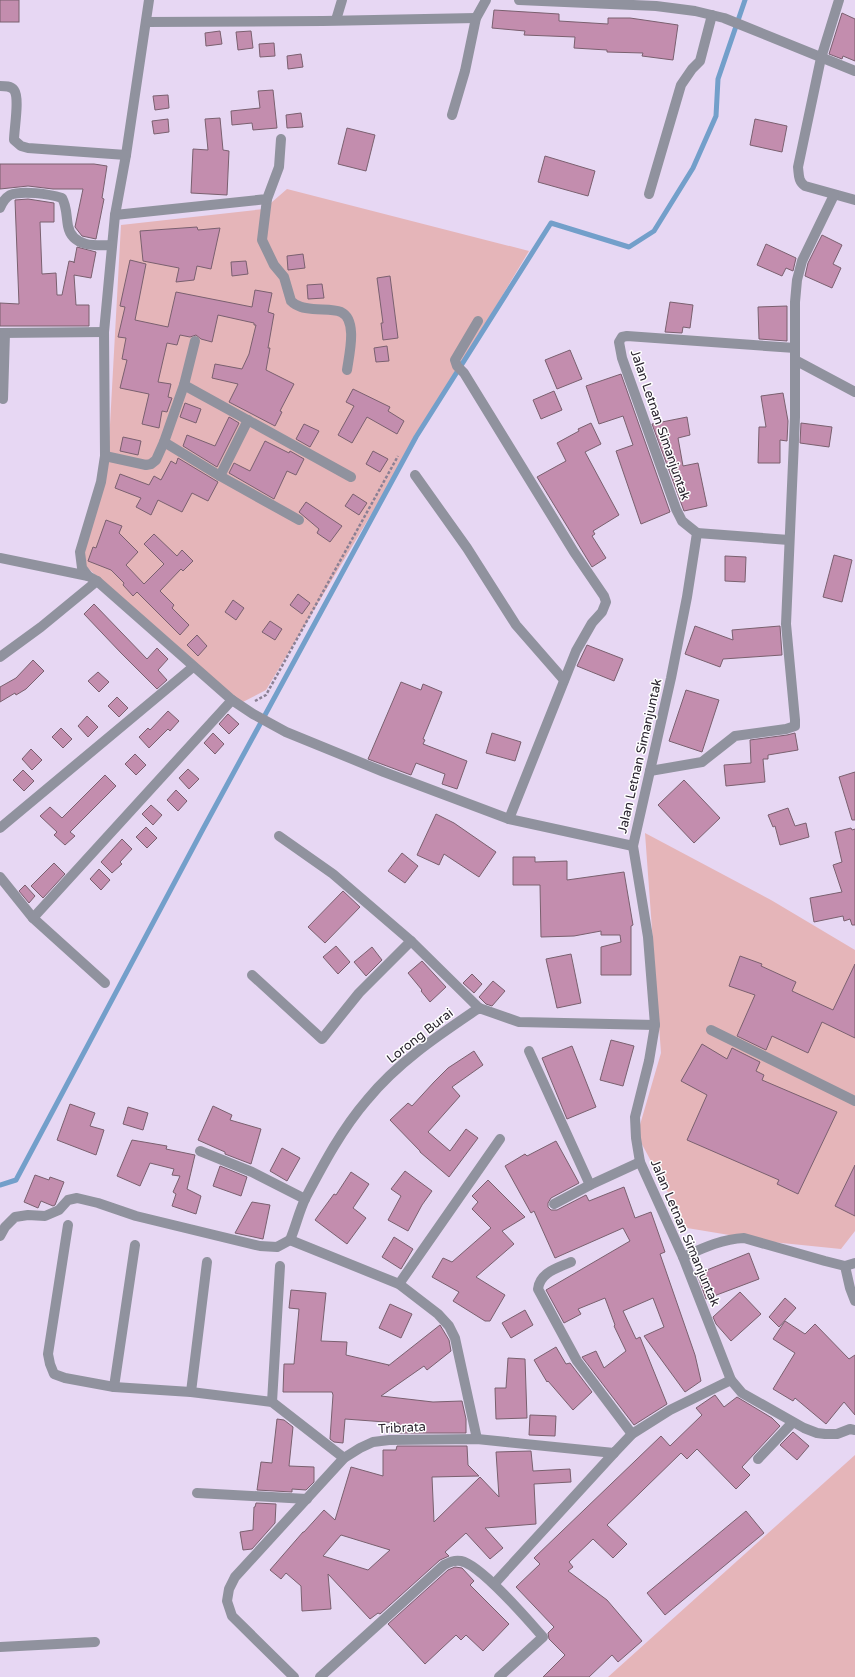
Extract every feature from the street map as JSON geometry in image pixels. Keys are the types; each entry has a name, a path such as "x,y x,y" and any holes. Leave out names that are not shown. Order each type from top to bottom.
{"street":[{"path":"149,0 126,155 115,215 112,245 104,332 105,456 101,482 80,552 82,568 192,667 232,700 242,708 286,732 384,772 509,819 633,846"},
{"path":"336,20 342,0"},
{"path":"452,115 465,71 476,18 486,0"},
{"path":"520,0 656,3 724,18 755,29 855,71"},
{"path":"839,0 821,58 798,167 801,183 805,186 855,200"},
{"path":"650,194 681,85 692,69 700,61 712,15"},
{"path":"146,22 476,18"},
{"path":"0,86 11,87 15,91 17,99 14,140 21,146 28,148 126,155"},
{"path":"281,138 279,167 267,199 262,240 274,265 284,276 291,301 295,305 340,312 347,316 350,322 351,330 347,370"},
{"path":"0,208 3,202 10,196 20,193 50,195 62,198 66,205 68,228 73,237 82,243 96,246 112,245"},
{"path":"650,771 702,762 735,736 786,729 795,726 786,624 788,540 795,416 794,348 797,280 802,260 834,195"},
{"path":"115,215 267,199"},
{"path":"478,321 455,360 574,552 604,596 606,602 602,612 592,623 584,636 564,680 509,819"},
{"path":"3,399 2,333 104,332"},
{"name":"Jalan Letnan Simanjuntak","path":"794,348 627,336 620,338 619,344 621,353 676,509 682,521 697,533 677,648 633,846 648,937 655,1025 650,1061 635,1117 636,1138 640,1162 683,1257 731,1380 742,1393 792,1423 816,1433 837,1434 850,1429 855,1430"},
{"path":"105,456 140,464 151,464 156,460 184,385 194,341"},
{"path":"795,360 855,392"},
{"path":"184,385 351,477"},
{"path":"220,476 248,420"},
{"path":"164,442 220,476 299,520"},
{"path":"415,475 467,548 516,625 564,680"},
{"path":"697,533 788,540"},
{"path":"0,558 93,579"},
{"path":"0,657 47,622 93,579"},
{"path":"0,828 192,667"},
{"path":"33,918 232,700"},
{"path":"279,836 333,874 411,941 479,1008 519,1022 655,1025"},
{"path":"0,877 33,918 105,983"},
{"path":"252,975 322,1039 359,993 411,941"},
{"name":"Lorong Burai","path":"290,1240 305,1199 341,1135 367,1099 409,1058 479,1008"},
{"path":"711,1030 855,1101"},
{"path":"529,1051 590,1185"},
{"path":"399,1284 500,1139"},
{"path":"200,1151 252,1172 305,1199"},
{"path":"554,1204 590,1185 640,1162"},
{"path":"0,1236 5,1227 15,1217 28,1215 45,1216 59,1210 68,1200 76,1198 98,1203 136,1216 260,1246 277,1247 290,1240 399,1284 438,1314 449,1326 455,1338 477,1439"},
{"path":"68,1225 48,1354 54,1374 66,1378 114,1387 191,1392 272,1402 344,1458"},
{"path":"683,1257 718,1242 744,1238 807,1257 850,1264 850,1288 855,1301"},
{"path":"114,1387 135,1245"},
{"path":"191,1392 207,1262"},
{"path":"571,1262 546,1274 539,1284 538,1289 577,1361 632,1434"},
{"path":"272,1402 280,1266"},
{"path":"494,1584 632,1434 670,1410 731,1380"},
{"path":"758,1459 792,1423"},
{"name":"Tribrata","path":"294,1677 232,1616 227,1601 229,1588 235,1577 344,1458 366,1445 389,1440 477,1439 614,1453"},
{"path":"197,1493 307,1499"},
{"path":"320,1677 444,1565 451,1561 462,1561 474,1568 494,1584 543,1637 499,1677"},
{"path":"0,1647 95,1642"}],"path":[{"path":"242,708 266,695 398,456"}],"shaded area":[{"path":"287,189 529,251 266,690 239,704 82,563 108,461 121,225 264,209"},
{"path":"645,833 771,900 855,950 855,1231 841,1249 772,1242 687,1228 637,1135 661,1053"},
{"path":"855,1455 855,1677 608,1677"}],"building":[{"path":"0,0 19,0 19,22 0,22"},
{"path":"494,10 559,14 559,21 608,24 608,18 630,18 678,25 673,60 642,56 643,53 607,52 607,50 574,48 575,37 524,35 525,31 492,28"},
{"path":"842,13 855,19 855,61 843,56 842,59 829,54"},
{"path":"220,31 222,44 206,46 205,33"},
{"path":"251,31 253,48 238,50 236,32"},
{"path":"274,43 275,56 260,57 259,44"},
{"path":"301,54 303,67 288,69 287,56"},
{"path":"273,90 277,128 253,130 252,123 232,125 231,111 260,108 258,91"},
{"path":"168,95 169,108 155,110 153,96"},
{"path":"301,113 303,127 287,128 286,115"},
{"path":"220,118 223,150 229,151 227,195 191,193 193,149 208,150 205,119"},
{"path":"168,119 169,132 154,134 152,121"},
{"path":"755,119 787,126 782,152 750,145"},
{"path":"347,128 375,135 366,171 338,164"},
{"path":"545,156 595,171 588,196 538,182"},
{"path":"0,164 94,164 107,166 102,198 104,199 96,239 82,236 75,227 83,189 53,189 28,186 0,189"},
{"path":"28,199 54,203 54,222 40,222 42,274 56,273 57,295 62,295 69,261 74,263 77,247 96,252 91,278 74,275 76,305 89,305 89,326 0,326 0,303 19,304 15,200"},
{"path":"197,227 198,230 220,228 211,269 197,266 194,280 176,282 179,268 143,261 140,231"},
{"path":"822,235 842,245 833,264 841,268 832,288 805,276 808,263"},
{"path":"766,244 796,258 793,271 786,268 782,276 757,265"},
{"path":"303,254 305,268 288,270 287,256"},
{"path":"130,260 146,264 135,320 168,327 176,292 252,307 255,290 272,293 268,312 274,314 266,370 294,384 280,411 282,412 275,426 229,402 238,384 212,378 215,364 242,369 249,354 256,325 254,325 254,323 218,315 212,342 201,339 196,335 190,337 180,335 177,345 167,343 158,382 171,384 168,397 172,398 167,412 162,411 159,428 142,424 149,394 120,388 127,360 122,359 126,338 118,337 125,307 120,306"},
{"path":"246,261 248,274 232,276 231,262"},
{"path":"390,276 398,338 383,340 381,323 383,323 377,278"},
{"path":"322,284 324,298 308,299 307,285"},
{"path":"670,302 693,305 690,328 683,327 682,333 665,332"},
{"path":"787,306 787,341 759,339 758,307"},
{"path":"387,346 389,361 376,362 374,348"},
{"path":"570,350 582,379 557,389 545,360"},
{"path":"621,374 670,512 641,524 616,451 633,445 623,416 599,424 586,386"},
{"path":"353,389 390,407 388,411 404,421 397,434 367,417 352,443 338,435 354,406 346,402"},
{"path":"554,391 562,410 541,419 533,400"},
{"path":"783,393 788,421 787,441 780,440 780,463 758,463 759,427 766,427 761,396"},
{"path":"185,403 201,409 196,423 180,417"},
{"path":"229,417 239,423 217,467 183,446 187,435 215,446"},
{"path":"687,417 690,435 678,438 683,466 698,463 707,506 684,511 652,424"},
{"path":"591,423 601,444 585,452 619,515 593,531 595,534 592,536 606,558 592,567 537,477 566,461 557,443 579,431 578,429"},
{"path":"801,423 832,427 829,447 800,443"},
{"path":"304,424 319,431 310,447 296,439"},
{"path":"123,437 141,441 138,455 120,451"},
{"path":"265,441 289,453 290,451 304,459 296,475 287,471 274,499 229,473 234,463 250,471"},
{"path":"373,451 388,459 380,472 366,464"},
{"path":"178,458 218,482 208,501 192,493 182,512 158,500 151,515 136,507 141,498 115,488 120,474 149,485 154,476 161,480 171,461 176,464"},
{"path":"353,494 367,503 359,515 345,506"},
{"path":"306,502 342,526 330,542 317,533 319,529 299,512"},
{"path":"106,520 122,526 119,533 138,552 126,565 144,584 164,564 144,544 154,534 177,556 182,550 193,561 183,571 181,569 160,591 174,605 172,608 189,625 180,635 137,592 133,596 123,585 124,583 111,570 88,561 93,547 96,548"},
{"path":"834,555 852,560 842,602 823,597"},
{"path":"725,556 746,557 745,582 725,581"},
{"path":"298,594 310,603 302,614 290,605"},
{"path":"233,600 244,608 236,620 225,612"},
{"path":"94,604 147,659 157,648 168,659 158,670 167,680 157,689 84,614"},
{"path":"270,621 282,629 275,640 262,632"},
{"path":"695,626 733,640 732,630 780,626 782,655 723,659 720,667 685,654"},
{"path":"197,635 207,646 198,656 187,645"},
{"path":"587,645 623,659 614,681 577,666"},
{"path":"33,660 44,671 26,689 16,695 15,693 0,702 0,687 16,678"},
{"path":"98,672 109,682 99,692 88,681"},
{"path":"401,682 421,690 423,684 442,692 423,739 425,740 423,744 467,761 457,789 442,784 445,774 416,763 411,775 368,759"},
{"path":"686,690 719,700 702,752 669,741"},
{"path":"117,697 128,708 119,717 108,706"},
{"path":"168,711 179,721 170,731 168,729 149,748 139,737 148,728 150,730"},
{"path":"228,714 239,724 229,734 219,724"},
{"path":"87,716 98,727 88,737 78,726"},
{"path":"61,728 72,739 63,748 52,737"},
{"path":"213,733 224,744 215,754 204,743"},
{"path":"492,733 521,742 515,761 486,753"},
{"path":"795,733 798,750 768,755 768,759 763,759 765,782 726,786 724,765 751,763 750,740"},
{"path":"31,749 42,760 32,770 22,759"},
{"path":"135,754 146,765 136,775 125,764"},
{"path":"188,769 199,779 189,789 179,778"},
{"path":"23,770 34,781 24,791 13,780"},
{"path":"855,772 855,820 852,820 839,777"},
{"path":"105,775 116,786 70,832 75,836 65,845 54,835 57,832 40,816 50,807 62,818"},
{"path":"684,780 720,818 694,843 658,805"},
{"path":"176,790 187,801 178,811 167,800"},
{"path":"151,805 162,815 153,825 142,814"},
{"path":"788,808 795,826 806,823 809,837 780,845 775,826 773,827 768,815"},
{"path":"436,814 454,823 496,852 479,877 444,854 439,865 417,855"},
{"path":"146,827 157,838 147,848 136,837"},
{"path":"851,828 852,830 855,829 855,925 852,925 850,919 844,921 843,916 814,922 810,898 842,892 833,865 842,862 835,832"},
{"path":"122,839 132,849 120,862 122,864 112,873 101,862"},
{"path":"402,853 418,866 405,883 388,871"},
{"path":"513,857 535,857 535,862 567,861 567,880 624,872 633,925 631,926 631,975 601,975 601,947 621,942 620,935 601,935 601,931 574,936 541,937 540,885 513,885"},
{"path":"54,863 65,874 43,898 31,886"},
{"path":"99,869 110,880 101,890 90,879"},
{"path":"25,885 35,896 29,903 19,891"},
{"path":"343,891 360,907 325,943 308,927"},
{"path":"336,946 350,962 338,974 323,957"},
{"path":"372,947 382,960 366,976 354,962"},
{"path":"571,954 581,1003 557,1008 546,959"},
{"path":"740,956 762,964 761,966 796,982 792,991 833,1010 855,964 855,1038 822,1022 808,1053 772,1036 766,1050 737,1036 755,995 729,986"},
{"path":"422,961 446,987 430,1002 408,973"},
{"path":"472,974 482,984 474,993 463,983"},
{"path":"493,981 505,991 492,1006 486,1004 479,997"},
{"path":"611,1040 634,1046 623,1086 600,1080"},
{"path":"702,1044 727,1059 732,1048 760,1062 756,1071 764,1075 762,1080 837,1112 798,1194 777,1184 779,1180 687,1140 707,1095 681,1081"},
{"path":"572,1046 596,1107 567,1119 542,1058"},
{"path":"474,1051 483,1065 452,1087 460,1096 428,1132 450,1151 466,1129 478,1138 449,1177 420,1152 390,1120 408,1103 412,1106 448,1068"},
{"path":"70,1104 95,1113 90,1126 104,1130 96,1155 57,1140"},
{"path":"213,1106 232,1115 230,1120 261,1129 251,1164 225,1154 225,1152 198,1140"},
{"path":"128,1107 148,1113 143,1130 123,1124"},
{"path":"132,1140 167,1146 166,1149 195,1155 187,1189 201,1196 196,1214 172,1206 176,1194 173,1192 180,1176 172,1175 174,1169 150,1163 140,1186 117,1176"},
{"path":"556,1141 579,1183 551,1198 548,1203 548,1207 551,1210 557,1210 586,1195 589,1201 624,1187 635,1218 651,1212 665,1252 660,1254 695,1355 701,1381 685,1392 644,1336 664,1327 653,1298 623,1311 636,1339 640,1337 667,1404 634,1425 582,1357 596,1351 604,1368 626,1351 614,1326 615,1325 605,1298 578,1309 581,1314 564,1323 546,1290 630,1241 623,1228 555,1258 534,1211 531,1213 505,1166 525,1154 527,1156"},
{"path":"282,1148 300,1158 287,1181 270,1171"},
{"path":"855,1165 855,1216 835,1206"},
{"path":"220,1166 247,1177 241,1196 213,1186"},
{"path":"405,1171 432,1191 422,1205 408,1231 388,1220 401,1196 391,1189"},
{"path":"351,1172 369,1184 353,1208 366,1218 347,1244 315,1220 334,1194 336,1195"},
{"path":"35,1175 49,1180 50,1177 64,1182 55,1205 53,1206 41,1201 38,1208 24,1202"},
{"path":"488,1180 525,1217 502,1231 514,1244 476,1277 505,1295 490,1321 485,1321 453,1301 459,1292 432,1277 443,1258 452,1262 491,1228 472,1209 478,1202 472,1196"},
{"path":"252,1202 270,1205 263,1239 235,1233"},
{"path":"394,1237 413,1249 401,1269 382,1257"},
{"path":"749,1253 759,1279 706,1299 697,1274"},
{"path":"291,1290 326,1293 321,1341 347,1342 346,1355 389,1365 388,1366 440,1325 449,1340 451,1351 427,1370 424,1366 381,1396 433,1402 462,1401 466,1419 466,1433 398,1433 399,1423 345,1419 343,1443 334,1442 330,1439 332,1392 283,1392 284,1364 294,1364 299,1309 289,1308"},
{"path":"740,1292 761,1314 731,1341 716,1324 713,1317"},
{"path":"785,1298 796,1308 779,1327 769,1317"},
{"path":"390,1304 412,1314 401,1338 379,1328"},
{"path":"525,1310 533,1325 511,1338 502,1323"},
{"path":"785,1321 805,1334 815,1324 849,1359 855,1355 855,1415 844,1402 826,1424 795,1398 793,1401 773,1389 795,1353 773,1339"},
{"path":"556,1347 566,1364 570,1363 592,1392 573,1410 548,1381 547,1382 534,1360"},
{"path":"508,1358 525,1359 527,1418 496,1419 495,1388 506,1388"},
{"path":"715,1395 724,1407 737,1397 772,1418 780,1426 742,1467 750,1475 736,1489 697,1449 687,1459 681,1453 607,1525 627,1544 613,1558 593,1539 569,1562 573,1567 568,1571 607,1600 642,1641 618,1662 612,1655 589,1677 543,1677 565,1655 549,1639 548,1633 554,1627 516,1587 540,1564 534,1558 661,1436 670,1446 702,1415 696,1408"},
{"path":"530,1415 556,1416 555,1436 529,1435"},
{"path":"277,1419 284,1420 293,1427 289,1466 314,1467 314,1482 306,1490 292,1489 292,1492 257,1490 261,1462 272,1463"},
{"path":"793,1432 809,1446 797,1460 780,1445"},
{"path":"397,1446 467,1446 468,1465 479,1476 432,1477 434,1522 480,1477 499,1497 496,1452 531,1451 533,1471 570,1469 571,1482 534,1484 536,1524 485,1528 503,1548 490,1559 466,1533 445,1552 449,1556 440,1560 380,1614 378,1613 370,1619 328,1574 331,1609 302,1611 301,1586 286,1573 281,1579 270,1570 324,1510 335,1520 351,1467 383,1476 383,1450 396,1450","holes":["341,1535 390,1550 368,1570 323,1556"]},
{"path":"256,1503 276,1504 275,1523 252,1549 243,1550 240,1532 253,1530 254,1507"},
{"path":"746,1511 764,1533 665,1615 647,1593"},
{"path":"455,1567 462,1568 474,1581 470,1585 509,1624 483,1651 466,1635 461,1640 456,1635 425,1664 388,1624 448,1570"}],"waterway":[{"path":"0,1185 16,1180 203,829 416,437 551,223 629,247 654,231 693,168 716,116 718,79 745,0"}]}
